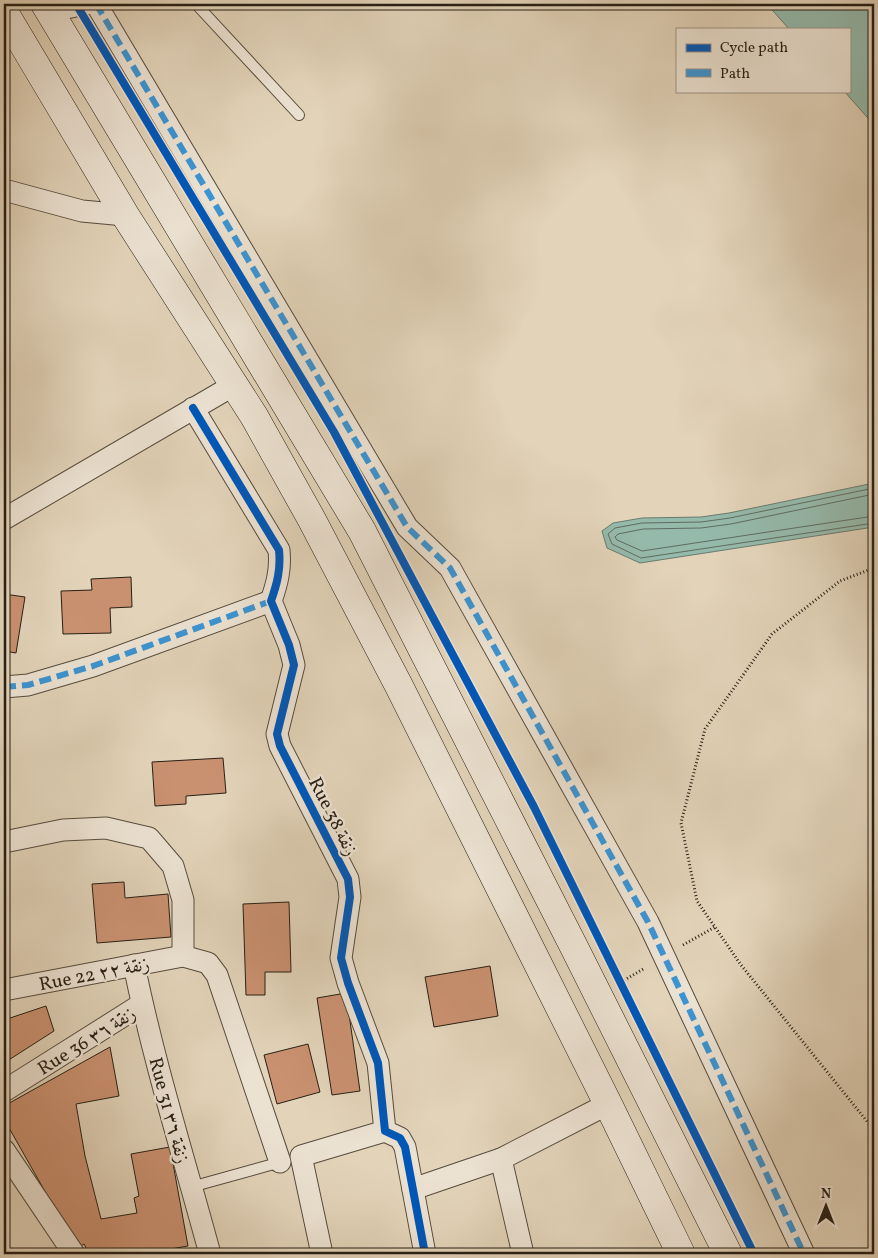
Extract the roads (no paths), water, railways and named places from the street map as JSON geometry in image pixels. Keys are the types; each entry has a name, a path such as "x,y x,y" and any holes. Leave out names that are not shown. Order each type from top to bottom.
{"main road":[{"path":"49,10 362,531 728,1254"},
{"path":"4,12 125,215 254,416 312,520 399,686 681,1254"}],"street":[{"path":"101,4 407,527 450,568 648,922 804,1254"},
{"path":"4,190 82,211 125,215"},
{"path":"4,519 234,385"},
{"path":"4,687 28,685 93,666 271,601 278,580 279,550 193,408"},
{"name":"Rue 38 زنقة","path":"271,601 289,645 294,665 277,734 280,746 348,879 350,897 341,958 348,983 378,1063 385,1131"},
{"path":"4,842 63,830 106,828 149,838 173,866 183,900 183,956 208,963 217,975 280,1162"},
{"name":"Rue 22 زنقة ٢٢","path":"4,990 183,956"},
{"name":"Rue 31 زنقة ٣٦","path":"134,965 171,1118 210,1254"},
{"name":"Rue 36 زنقة ٣٦","path":"4,1091 142,1004"},
{"path":"413,1188 501,1159 608,1104"},
{"path":"322,1254 301,1156 385,1131 396,1135 405,1148 425,1254"},
{"path":"4,1150 74,1254"},
{"path":"501,1159 524,1254"}],"lane":[{"path":"49,10 101,4"},
{"path":"196,4 299,115"},
{"path":"191,1187 301,1156"}],"water":[{"path":"767,4 874,4 874,125 845,92 850,92 850,28 788,28"},
{"path":"874,483 874,527 640,563 607,548 602,531 613,523 642,518 701,517 729,513"}]}
